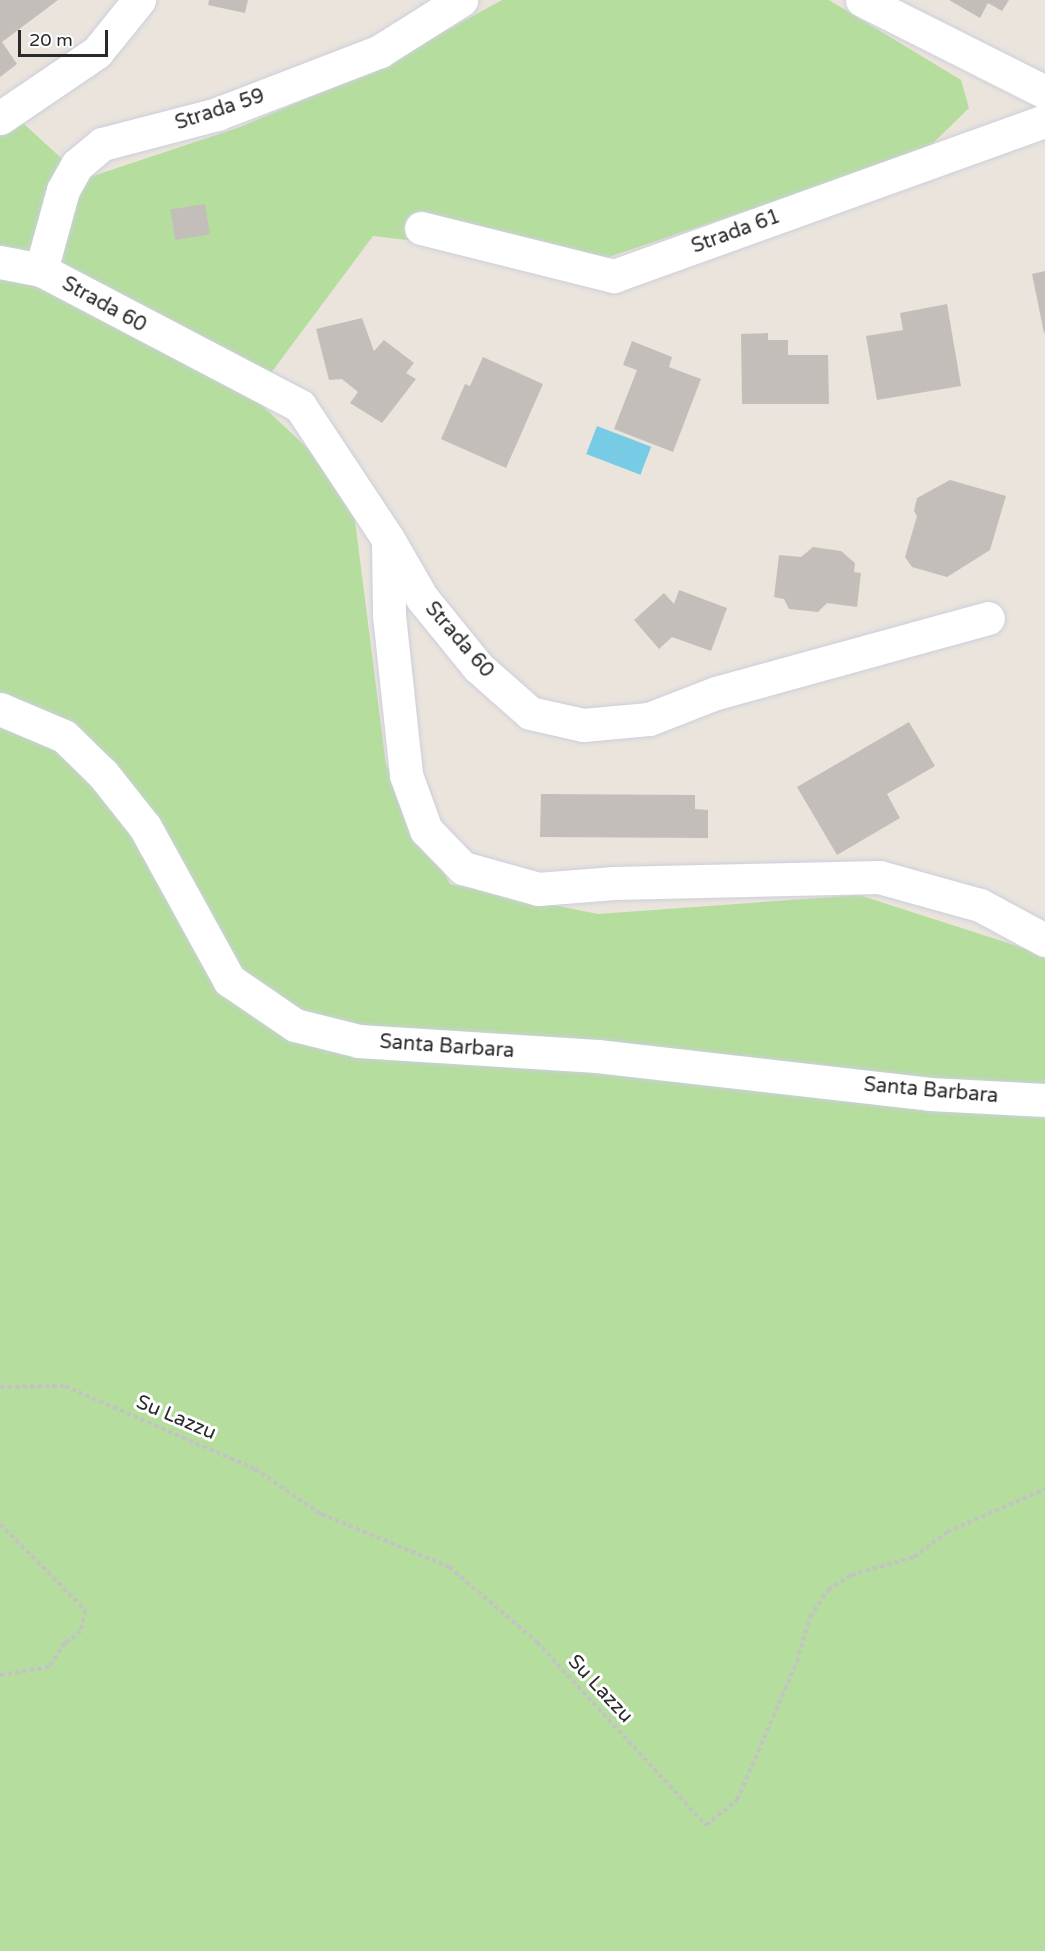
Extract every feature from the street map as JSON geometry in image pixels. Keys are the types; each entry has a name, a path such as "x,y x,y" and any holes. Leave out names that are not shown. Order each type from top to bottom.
{"street":[{"path":"0,118 97,52 139,0"},
{"name":"Strada 59","path":"40,270 63,190 77,165 102,144 217,114 370,55 461,0"},
{"path":"862,0 1045,92"},
{"name":"Strada 61","path":"421,228 614,276 1045,121"},
{"name":"Strada 60","path":"0,262 40,270 300,406 388,539 422,598 478,668 530,713 583,725 649,718 716,693 988,618"},
{"path":"388,539 389,615 406,775 426,830 463,868 538,889 879,877 980,905 1045,940"},
{"name":"Santa Barbara","path":"0,709 64,736 103,774 145,827 229,981 295,1025 359,1041 597,1056 930,1094 1045,1101"}],"path":[{"name":"Su Lazzu","path":"0,1387 65,1386 255,1468 321,1514 449,1567 537,1642 706,1825 737,1800 797,1662 810,1617 828,1590 851,1575 914,1557 947,1532 1045,1489"},
{"path":"0,1524 85,1610 81,1631 65,1643 49,1667 0,1675"}],"green space":[{"path":"502,0 829,0 961,80 969,108 925,151 594,262 373,236 253,397 351,489 386,765 450,884 598,914 859,895 1045,955 1045,1951 0,1951 0,102 84,179 240,127 374,70"}],"water":[{"path":"597,426 651,447 640,475 586,454"}],"building":[{"path":"0,0 58,0 2,42 17,64 0,77"},
{"path":"209,0 248,0 245,13 208,5"},
{"path":"949,0 1009,0 1002,11 988,3 980,18"},
{"path":"205,204 210,235 175,240 170,209"},
{"path":"1045,271 1045,332 1044,333 1032,274"},
{"path":"947,304 961,386 877,400 866,336 903,330 900,313"},
{"path":"362,318 374,351 384,340 414,363 406,373 416,379 382,423 350,403 358,392 342,379 329,380 316,329"},
{"path":"768,333 768,340 788,340 788,355 828,355 829,404 742,404 741,334"},
{"path":"632,341 672,357 669,367 701,379 673,452 614,429 637,370 623,365"},
{"path":"483,357 543,384 506,468 441,439 465,384 470,386"},
{"path":"950,480 1006,496 990,550 947,577 912,567 905,557 917,516 914,511 917,498"},
{"path":"813,547 841,551 855,563 854,572 861,573 857,607 827,603 818,612 789,609 784,599 774,597 779,555 801,557"},
{"path":"679,590 727,608 711,651 672,637 659,649 634,620 664,593 674,604"},
{"path":"909,722 935,766 887,794 900,818 837,855 797,787"},
{"path":"541,794 695,795 695,809 708,810 708,838 540,837"}]}
